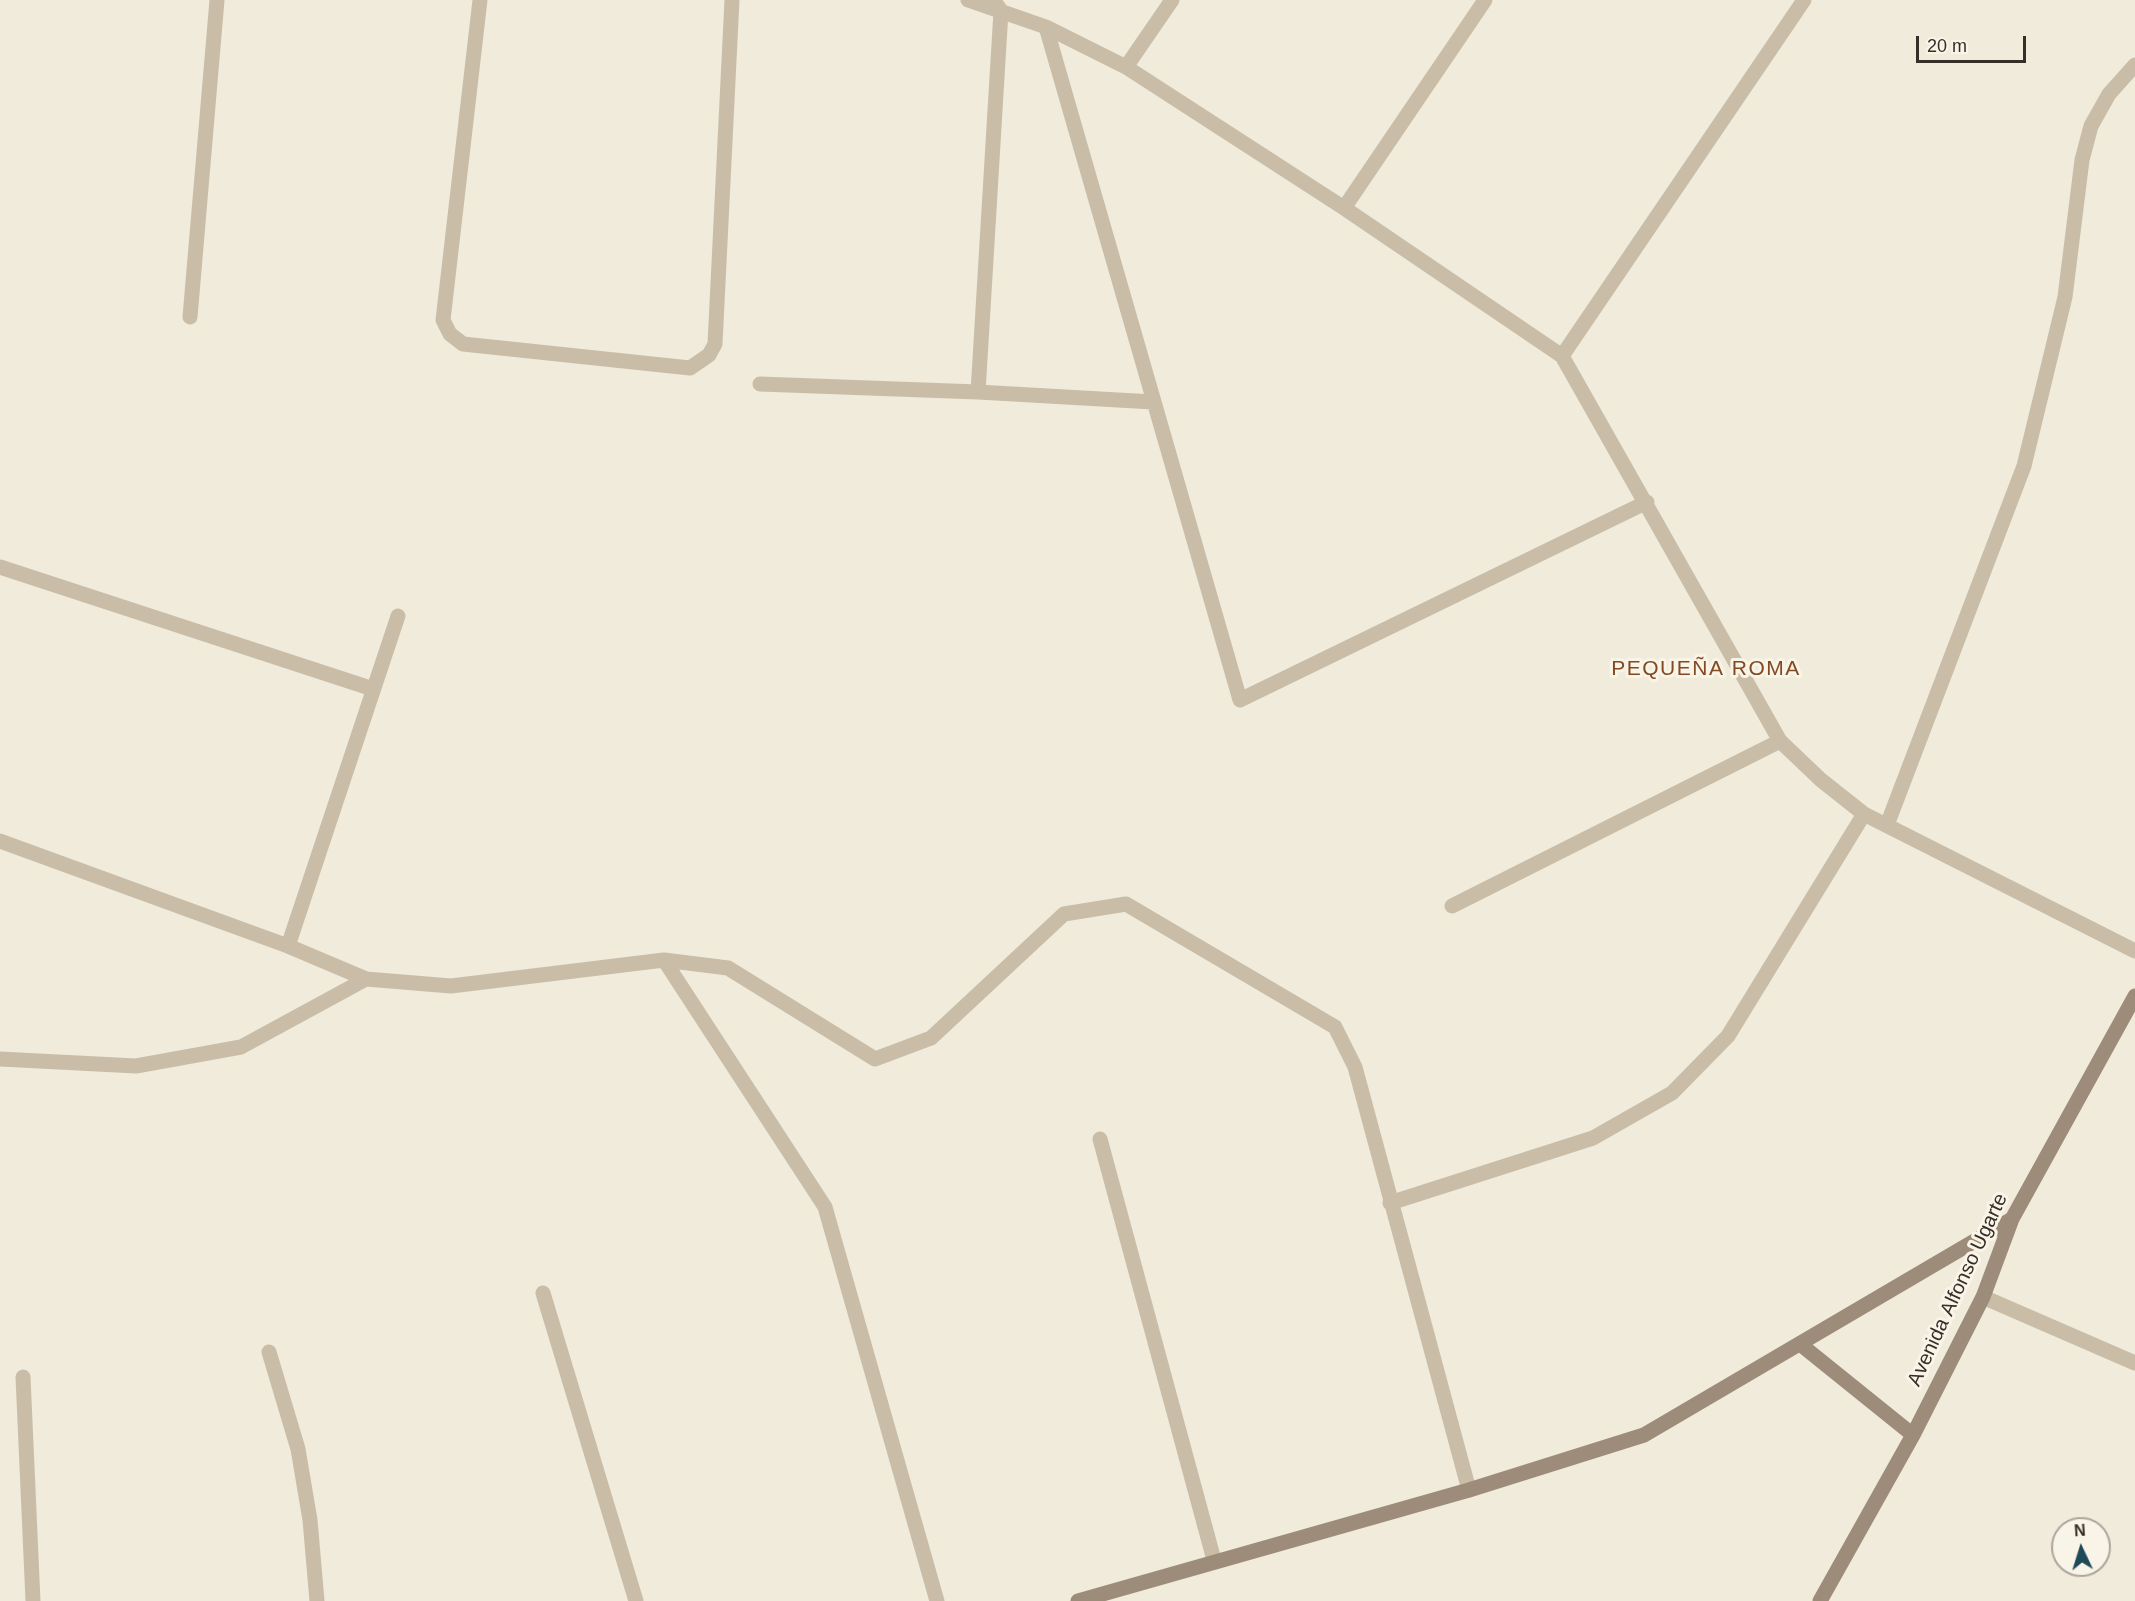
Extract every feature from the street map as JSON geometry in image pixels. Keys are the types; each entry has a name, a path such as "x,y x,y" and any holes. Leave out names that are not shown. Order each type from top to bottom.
{"street":[{"path":"190,317 217,0"},
{"path":"480,0 443,320 450,334 463,344 690,368 709,355 716,344 732,0"},
{"path":"968,0 997,6 1046,27 1126,67 1344,208 1562,356 1647,502 1780,741 1821,780 1864,813 2135,951"},
{"path":"1126,67 1172,0"},
{"path":"1344,208 1485,0"},
{"path":"1562,356 1804,0"},
{"path":"978,392 997,6"},
{"path":"1046,27 1240,699 1647,502"},
{"path":"1887,825 2024,466 2065,297 2082,160 2091,126 2109,94 2135,65"},
{"path":"760,384 978,392 1153,402"},
{"path":"0,567 372,689"},
{"path":"288,946 398,616"},
{"path":"1452,906 1780,741"},
{"path":"1390,1203 1593,1138 1672,1093 1728,1036 1864,813"},
{"path":"0,841 288,946 366,979 451,986 664,960 728,969 875,1059 931,1038 1064,914 1126,904 1335,1027 1355,1067 1469,1490"},
{"path":"664,960 825,1207 937,1601"},
{"path":"0,1059 136,1065 241,1047 366,979"},
{"name":"Avenida Alfonso Ugarte","path":"1820,1601 1913,1436 1983,1297 2012,1219 2135,996"},
{"path":"1100,1139 1214,1560"},
{"path":"1078,1601 1214,1560 1469,1490 1644,1435 2012,1219"},
{"path":"543,1293 636,1601"},
{"path":"1983,1297 2135,1363"},
{"path":"1800,1344 1913,1436"},
{"path":"269,1352 298,1449 310,1520 317,1601"},
{"path":"23,1377 33,1601"}],"district":[{"name":"PEQUEÑA ROMA","path":"1706,669"}]}
